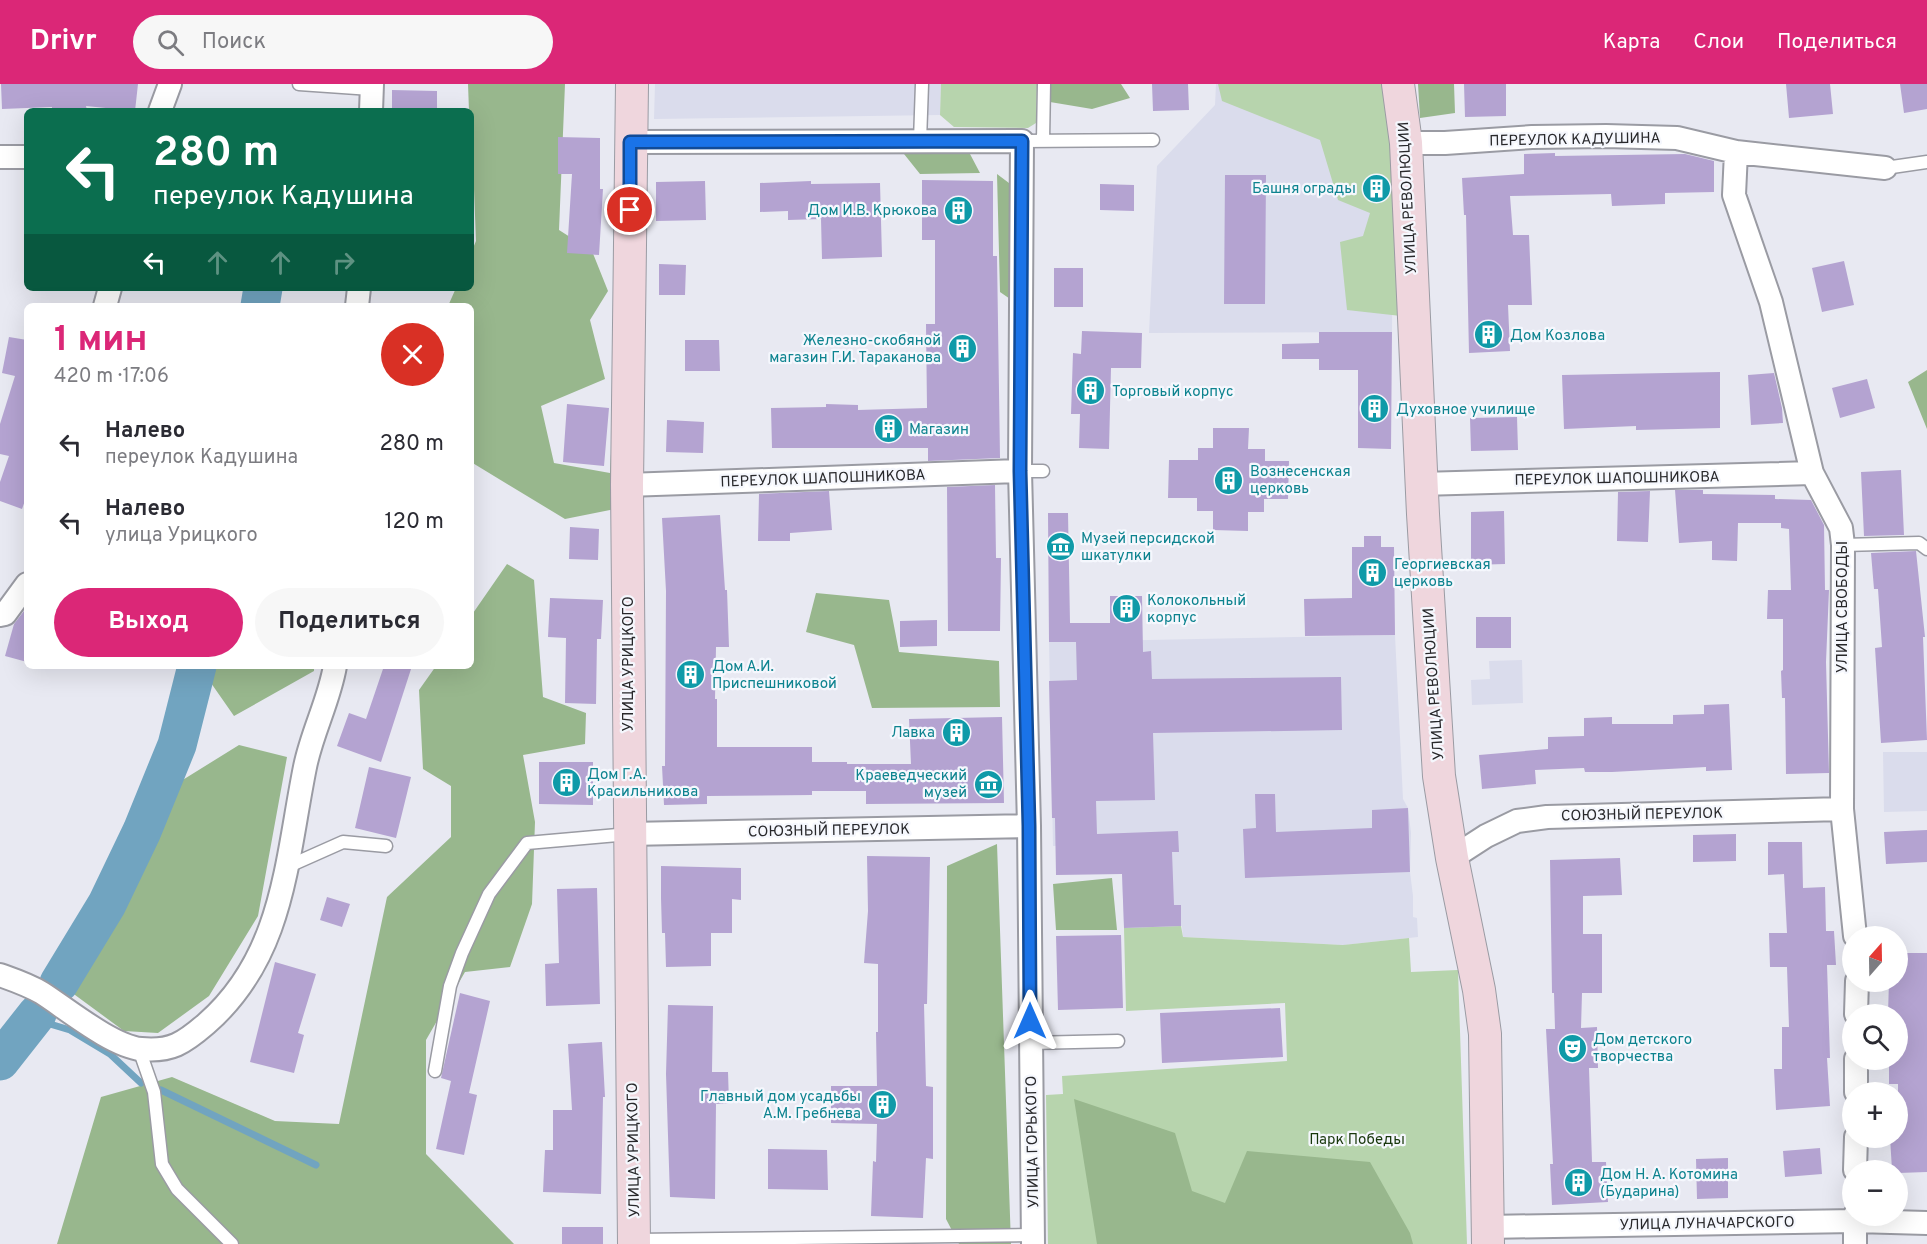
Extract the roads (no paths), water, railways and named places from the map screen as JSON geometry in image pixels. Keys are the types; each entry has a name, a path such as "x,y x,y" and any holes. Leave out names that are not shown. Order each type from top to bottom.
{"main road":[{"name":"УЛИЦА УРИЦКОГО","path":"632,84 627,485 634,1242"},
{"name":"УЛИЦА РЕВОЛЮЦИИ","path":"1398,84 1406,143 1421,484 1439,776 1452,858 1479,990 1485,1034 1488,1236"}],"street":[{"path":"161,108 170,84"},
{"name":"ПЕРЕУЛОК КАДУШИНА","path":"1406,143 1445,143 1532,137 1677,138 1736,152 1885,168"},
{"path":"630,142 1033,140"},
{"name":"УЛИЦА ГОРЬКОГО","path":"1033,140 1020,471 1029,826 1033,1240"},
{"name":"УЛИЦА СВОБОДЫ","path":"1736,152 1734,195 1772,302 1812,473 1841,528 1843,544 1842,809 1854,926"},
{"path":"0,157 24,157"},
{"name":"ПЕРЕУЛОК ШАПОШНИКОВА","path":"627,485 1020,471"},
{"name":"ПЕРЕУЛОК ШАПОШНИКОВА","path":"1421,484 1812,473"},
{"path":"0,615 5,614 24,588"},
{"path":"0,975 39,991 113,1039 139,1049 170,1048 187,1041 218,1014 248,976 272,929 289,866 305,764 334,669"},
{"name":"СОЮЗНЫЙ ПЕРЕУЛОК","path":"1452,858 1486,836 1517,821 1547,817 1842,809"},
{"name":"СОЮЗНЫЙ ПЕРЕУЛОК","path":"629,834 1029,826"},
{"name":"УЛИЦА ЛУНАЧАРСКОГО","path":"1488,1236 1842,1219"},
{"name":"УЛИЦА ЛУНАЧАРСКОГО","path":"1908,1222 1927,1223"},
{"path":"1855,1226 1855,1244"}],"lane":[{"path":"299,84 371,95"},
{"path":"920,141 922,84"},
{"path":"1044,84 1033,140 1153,140"},
{"path":"1885,168 1927,162"},
{"path":"1020,471 1043,471"},
{"path":"1843,544 1919,543 1927,549"},
{"path":"435,1071 450,986 462,953 489,894 527,843 629,834"},
{"path":"289,866 343,842 386,846"},
{"path":"1030,1043 1118,1041"},
{"path":"139,1049 154,1092 162,1164 177,1189 232,1244"},
{"path":"634,1242 1033,1240"}],"waterway":[{"path":"260,303 262,291"},
{"path":"59,983 107,904 142,831 177,745 196,669"},
{"path":"0,1061 37,1014"},
{"path":"33,1019 70,1030 110,1054 141,1083"},
{"path":"161,1090 316,1165"}],"place":[{"name":"Башня ограды","path":"1377,188"},
{"name":"Дом И.В. Крюкова","path":"958,210"},
{"name":"Дом Козлова","path":"1489,335"},
{"name":"Железно-скобяной магазин Г.И. Тараканова","path":"962,349"},
{"name":"Торговый корпус","path":"1091,391"},
{"name":"Духовное училище","path":"1375,409"},
{"name":"Магазин","path":"888,429"},
{"name":"Вознесенская церковь","path":"1229,480"},
{"name":"Музей персидской шкатулки","path":"1060,547"},
{"name":"Георгиевская церковь","path":"1373,573"},
{"name":"Колокольный корпус","path":"1126,609"},
{"name":"Дом А.И. Приспешниковой","path":"691,675"},
{"name":"Лавка","path":"956,732"},
{"name":"Дом Г.А. Красильникова","path":"566,783"},
{"name":"Краеведческий музей","path":"988,784"},
{"name":"Дом детского творчества","path":"1572,1048"},
{"name":"Главный дом усадьбы А.М. Гребнева","path":"882,1105"},
{"name":"Дом Н. А. Котомина (Бударина)","path":"1579,1183"}],"park label":[{"name":"Парк Победы","path":"1357,1139"}]}
